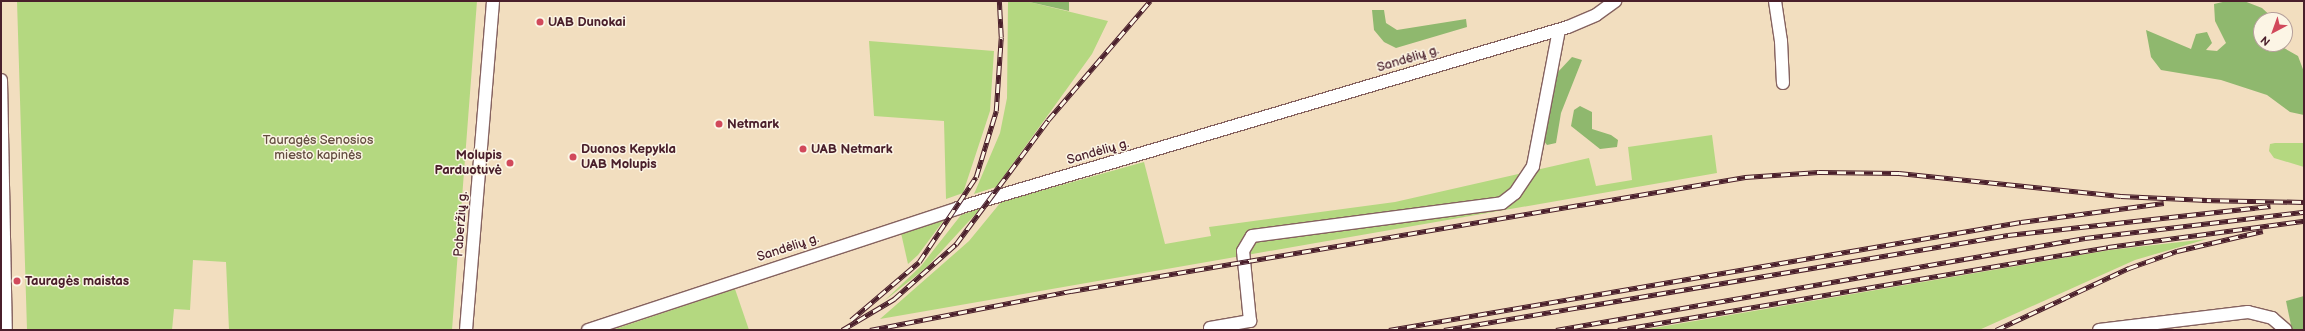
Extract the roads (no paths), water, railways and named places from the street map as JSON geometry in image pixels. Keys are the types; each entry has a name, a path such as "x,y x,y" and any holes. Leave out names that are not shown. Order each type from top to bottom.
{"street":[{"name":"Paberžių g.","path":"466,330 493,1"},
{"name":"Sandėlių g.","path":"588,330 958,208 1559,30 1596,15 1614,1"},
{"path":"1774,1 1781,41 1783,83"},
{"path":"1210,328 1250,321 1243,251 1252,236 1502,203 1515,193 1533,166 1559,30"},
{"path":"1,80 6,330"},
{"path":"2099,330 2248,312 2272,318 2286,330"}],"railway":[{"path":"851,320 919,262 976,177 996,111 1001,37 999,1"},
{"path":"842,330 894,299 956,244 1048,120 1150,1"},
{"path":"870,330 1071,291 1745,177 1819,172 1899,173 2121,196 2207,200"},
{"path":"2202,200 2304,202"},
{"path":"1389,330 2021,222 2164,203"},
{"path":"1444,330 2008,235 2270,206"},
{"path":"1556,330 2085,238 2304,212"},
{"path":"1618,330 2108,247 2304,221"},
{"path":"1996,330 2129,268 2177,251 2263,231"}],"place":[{"name":"UAB Dunokai","path":"540,22"},
{"name":"Netmark","path":"719,124"},
{"name":"UAB Netmark","path":"803,149"},
{"name":"Duonos Kepykla UAB Molupis","path":"573,157"},
{"name":"Molupis Parduotuvė","path":"510,163"},
{"name":"Tauragės maistas","path":"17,281"}],"park label":[{"name":"Tauragės Senosios miesto kapinės","path":"318,148"}]}
